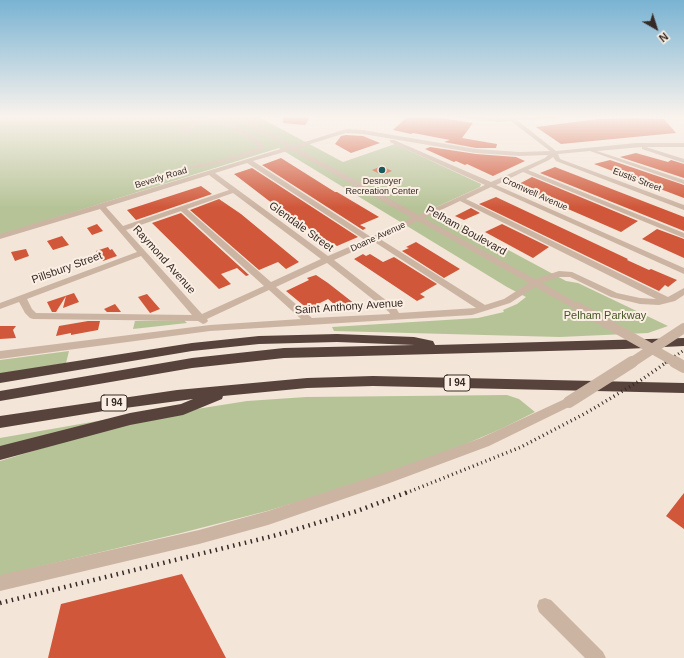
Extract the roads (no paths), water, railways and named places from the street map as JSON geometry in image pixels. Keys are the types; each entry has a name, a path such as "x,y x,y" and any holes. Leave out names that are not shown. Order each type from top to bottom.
{"highway":[{"path":"0,378 184,349 259,340 337,338 414,341 448,349"},
{"name":"I 94","path":"0,396 192,363 266,355 356,350 624,346 684,342"},
{"name":"I 94","path":"0,422 118,403 229,389 307,383 373,381 684,388"},
{"path":"2,453 130,419 183,409 229,389"}],"street":[{"path":"181,170 260,150 262,148 261,147"},
{"name":"Beverly Road","path":"0,237 291,147"},
{"name":"Pelham Boulevard","path":"291,147 684,367"},
{"name":"Cromwell Avenue","path":"405,147 684,271"},
{"name":"Beverly Road","path":"450,147 476,151 520,154 553,153 625,147"},
{"name":"Eustis Street","path":"548,147 552,150 558,160 684,208"},
{"path":"638,147 684,161"},
{"path":"590,149 684,182"},
{"name":"Doane Avenue","path":"201,318 547,159 553,153"},
{"path":"248,161 371,240 378,241 485,309"},
{"path":"523,170 684,236"},
{"name":"Glendale Street","path":"209,172 393,310 396,316"},
{"path":"121,229 233,191"},
{"path":"461,199 666,300"},
{"name":"Raymond Avenue","path":"102,206 142,253 210,328"},
{"path":"182,208 310,322"},
{"name":"Pillsbury Street","path":"0,306 142,253"},
{"name":"Saint Anthony Avenue","path":"0,355 210,328 472,312 507,301 550,275 563,274 581,278 608,292 626,298 650,302 666,300 684,291"},
{"path":"22,298 28,311 33,316 40,317 201,318"},
{"path":"0,583 200,536 268,518 387,478 485,442 546,414 568,402 684,328"},
{"path":"545,606 597,658"}],"railway":[{"path":"665,363 684,350"},
{"path":"406,493 521,447 586,413 641,380 667,362"},
{"path":"0,603 277,535 357,511 408,492"}],"place":[{"name":"Desnoyer Recreation Center","path":"382,170"}],"park label":[{"name":"Pelham Parkway","path":"605,316"}]}
